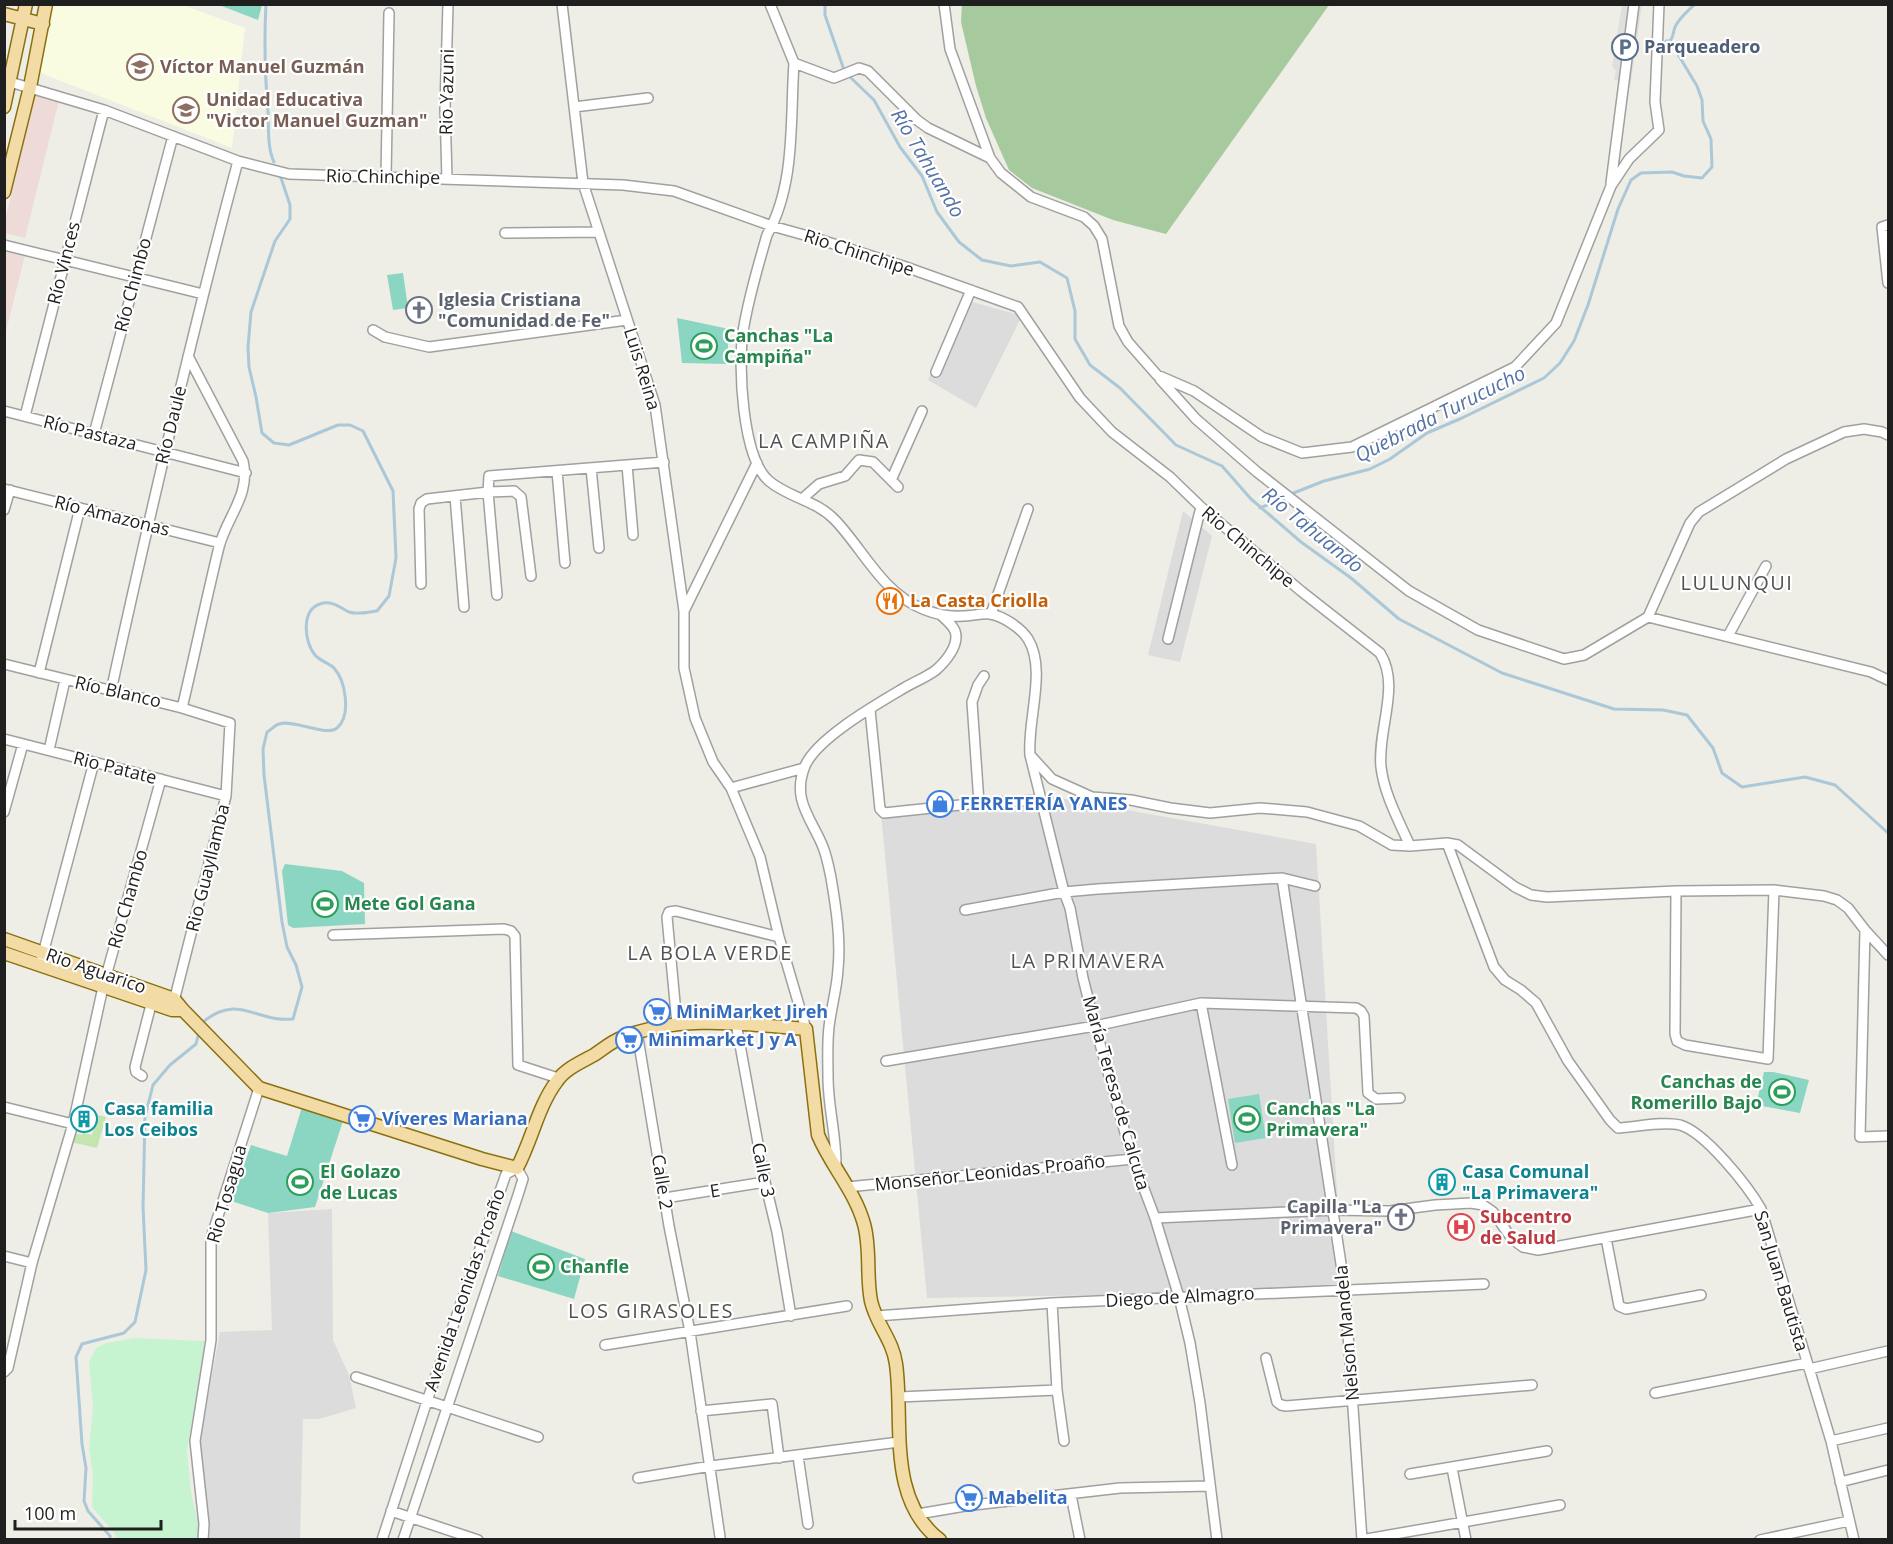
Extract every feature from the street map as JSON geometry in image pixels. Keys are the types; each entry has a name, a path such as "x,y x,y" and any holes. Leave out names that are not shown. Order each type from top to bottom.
{"main road":[{"path":"4,107 26,4"},
{"path":"4,192 30,87 46,4"},
{"path":"4,14 43,24"},
{"name":"Rio Aguarico","path":"4,939 41,959 179,1008"},
{"name":"Rio Aguarico","path":"4,953 41,959"},
{"path":"179,1008 259,1088 517,1168 526,1152 550,1091 558,1078 611,1042 637,1032 677,1024 736,1023 806,1029 818,1135 824,1150 861,1212 865,1226 871,1302 894,1350 899,1396 899,1442 906,1484 918,1514 927,1528 940,1539"}],"street":[{"name":"Rio Yazuni","path":"447,179 445,108 448,4"},
{"name":"Luis Reina","path":"562,4 583,183 655,405 684,611 684,668 695,718 713,762 731,788 760,858 779,937 806,1029"},
{"path":"770,4 794,63 791,140 784,186 764,244 743,331 741,363 747,430 761,472 769,481 788,493 819,506 834,519 876,572 899,596 922,609 940,614 961,616 991,614 1028,509"},
{"path":"944,4 950,49 990,158 1001,172 1031,197 1084,217 1094,226 1101,239 1119,326 1128,342 1196,419 1257,472 1409,591 1478,630 1564,659 1584,656 1648,617 1690,523 1699,512 1786,459 1844,432 1864,429 1888,435"},
{"path":"1611,186 1634,4"},
{"path":"1157,375 1194,391 1262,436 1302,453 1352,447 1515,367 1556,323 1611,186 1629,159 1659,130 1655,102 1659,4"},
{"path":"386,177 389,13"},
{"path":"794,63 834,78 860,68 868,71 916,120 990,158"},
{"name":"Rio Chinchipe","path":"8,89 30,87 104,110 238,161 288,174 583,183 674,191 772,226 1018,307 1080,398 1112,432 1170,477 1201,507 1301,591 1380,653 1387,664 1389,676 1380,764 1387,793 1410,846"},
{"path":"574,107 648,98"},
{"name":"Río Vinces","path":"25,416 104,110"},
{"name":"Río Chimbo","path":"94,434 173,136"},
{"name":"Río Daule","path":"111,691 147,525 202,294 238,161"},
{"path":"1888,225 1882,227 1888,283"},
{"path":"506,232 598,232"},
{"path":"4,245 202,294"},
{"path":"936,372 971,290"},
{"path":"373,330 385,337 429,347 627,320"},
{"path":"182,708 220,543 239,502 246,473 243,461 188,356"},
{"name":"Río Pastaza","path":"4,411 246,473"},
{"path":"892,478 922,411"},
{"path":"802,499 819,484 845,476 859,460 873,462 892,478 898,487"},
{"path":"497,595 488,492 489,476 664,462"},
{"path":"684,611 757,463"},
{"path":"627,465 633,535"},
{"path":"591,468 599,548"},
{"path":"557,471 565,563"},
{"path":"4,510 7,490"},
{"name":"Río Amazonas","path":"7,490 220,543"},
{"path":"422,584 419,509 421,503 427,500 488,492 514,491 522,496 531,576"},
{"path":"455,496 464,608"},
{"path":"1168,639 1201,507"},
{"path":"39,673 80,508"},
{"path":"1728,636 1766,566"},
{"path":"836,1168 837,1155 828,1080 829,1027 838,969 838,934 828,864 823,847 809,822 802,803 800,790 804,768 812,754 821,746 870,710 934,671 947,658 956,637 949,622 940,614"},
{"name":"María Teresa de Calcuta","path":"991,614 1016,627 1027,638 1034,653 1036,675 1029,737 1030,755 1070,908 1095,1026 1133,1159 1155,1218 1179,1297 1193,1363 1217,1539"},
{"path":"1648,617 1870,672 1888,680"},
{"name":"Río Blanco","path":"4,664 182,708 230,723"},
{"path":"979,803 972,702 984,676"},
{"path":"49,750 65,680"},
{"path":"870,710 880,809 884,813 979,803 1040,800"},
{"name":"Rio Guayllamba","path":"179,1008 226,796 230,723"},
{"name":"Rio Patate","path":"4,739 226,796"},
{"path":"4,812 23,744"},
{"path":"1030,755 1052,778 1092,797 1131,800 1210,813 1260,808 1307,812 1359,826 1392,845 1447,843 1458,845 1515,887 1531,895 1558,897 1676,891 1774,890 1824,896 1837,900 1848,908 1888,955"},
{"path":"41,959 94,762"},
{"path":"731,788 804,768"},
{"name":"Río Chambo","path":"6,1370 32,1263 72,1124 105,981 161,780"},
{"name":"San Juan Bautista","path":"1447,843 1494,967 1505,980 1536,1003 1568,1061 1610,1120 1618,1128 1671,1124 1689,1129 1721,1157 1745,1184 1761,1209 1831,1440 1854,1539"},
{"path":"965,910 1064,892 1282,878 1315,886"},
{"name":"Nelson Mandela","path":"1282,878 1345,1290 1362,1539"},
{"path":"1676,891 1675,1034 1677,1041 1685,1045 1768,1059 1774,890"},
{"path":"677,1024 667,917 669,912 676,911 779,937"},
{"path":"333,935 504,929 511,931 514,936 518,1065 558,1078"},
{"path":"1865,930 1860,1137 1888,1136"},
{"path":"142,1076 136,1072 135,1067 153,998"},
{"path":"1201,1003 1232,1165"},
{"path":"886,1061 1095,1026 1201,1003 1356,1008 1364,1016 1368,1093 1376,1099 1400,1098"},
{"name":"Calle 3","path":"736,1023 791,1316"},
{"name":"Calle 2","path":"637,1032 690,1332 720,1537"},
{"name":"Rio Tosagua","path":"203,1539 204,1524 195,1440 211,1340 212,1238 259,1088"},
{"path":"4,1107 72,1124"},
{"name":"Monseñor Leonidas Proaño","path":"847,1187 1133,1159"},
{"name":"Avenida Leonidas Proaño","path":"382,1539 506,1174 517,1168 523,1179 403,1539"},
{"name":"E","path":"665,1198 765,1182"},
{"path":"1155,1218 1334,1210 1390,1211 1470,1203 1483,1205 1493,1212 1512,1239 1523,1247 1538,1250 1761,1209"},
{"path":"1606,1238 1619,1306 1622,1308 1701,1295"},
{"path":"4,1256 32,1263"},
{"name":"Diego de Almagro","path":"876,1316 1179,1297 1484,1284"},
{"path":"1052,1304 1057,1390 1064,1441"},
{"path":"605,1345 847,1306"},
{"path":"1654,1393 1888,1351"},
{"path":"1266,1358 1277,1402 1281,1405 1532,1385"},
{"path":"356,1377 538,1437"},
{"path":"899,1396 1057,1390"},
{"path":"701,1411 772,1404 779,1458"},
{"path":"1831,1440 1888,1428"},
{"path":"638,1478 711,1466 899,1442"},
{"path":"1410,1474 1547,1451"},
{"path":"798,1456 808,1524"},
{"path":"1452,1468 1466,1539"},
{"path":"1840,1482 1888,1470"},
{"path":"918,1514 965,1506 1120,1488 1210,1486"},
{"path":"1071,1495 1080,1539"},
{"path":"1362,1539 1560,1505"},
{"path":"391,1511 477,1539"},
{"path":"1760,1539 1849,1521"}],"shaded area":[{"name":"Unidad Educativa \"Victor Manuel Guzman\"","path":"49,5 183,5 245,28 232,148 38,72"},
{"name":"Parqueadero","path":"1622,5 1642,5 1630,88 1614,79 1616,71 1612,66"},
{"path":"35,94 59,100 25,238 5,233 5,221"},
{"path":"4,250 25,255 5,335"},
{"path":"962,299 1022,316 976,408 928,380"},
{"path":"1183,511 1212,536 1180,662 1148,655"},
{"name":"LA PRIMAVERA","path":"1038,794 1316,844 1343,1291 927,1298 881,813"},
{"path":"332,1209 333,1340 349,1375 356,1408 319,1419 303,1419 300,1539 206,1540 199,1461 200,1439 220,1332 272,1330 268,1213"}],"green space":[{"path":"962,4 1329,5 1166,234 1113,220 1032,188 1009,170 986,118 976,86 961,22"},
{"path":"219,5 262,5 258,20"},
{"path":"403,273 408,308 393,310 387,275"},
{"name":"Canchas \"La Campiña\"","path":"677,318 729,329 727,364 682,363"},
{"name":"Mete Gol Gana","path":"285,864 342,871 364,883 365,924 293,928 288,925 282,871"},
{"name":"Canchas de Romerillo Bajo","path":"1764,1072 1809,1080 1800,1113 1756,1105"},
{"name":"Canchas \"La Primavera\"","path":"1259,1094 1266,1138 1235,1143 1228,1099"},
{"name":"El Golazo de Lucas","path":"302,1107 343,1121 315,1207 268,1213 231,1201 251,1145 287,1156"},
{"path":"93,1114 106,1117 97,1148 71,1142 73,1133 92,1135 95,1125 90,1123"},
{"name":"Chanfle","path":"511,1231 585,1259 574,1299 498,1276"},
{"path":"134,1338 205,1341 187,1451 191,1492 200,1533 198,1539 117,1539 114,1532 92,1507 93,1474 89,1449 93,1407 89,1362 96,1348 106,1343"}],"waterway":[{"path":"266,4 265,58 269,138 274,162"},
{"name":"Río Tahuando","path":"825,4 825,15 843,67"},
{"name":"Quebrada Turucucho","path":"1291,494 1324,481 1370,469 1390,459 1427,433 1544,378 1560,363 1574,341 1588,305 1618,209 1631,180 1641,173 1672,172 1702,178 1712,167 1711,139 1703,121 1702,100 1697,86 1673,46 1666,45 1666,41 1670,41 1679,21 1695,4"},
{"name":"Río Tahuando","path":"851,78 874,100 900,147 922,176 937,212 959,242 982,260 1011,266 1040,262 1067,278 1075,311 1075,339 1090,365 1120,388 1176,445 1222,466 1251,499 1301,542 1351,578 1399,619 1502,673 1614,709 1663,710 1687,715 1713,748 1722,773 1742,787 1805,777 1835,785 1888,833"},
{"path":"202,1023 214,1014 236,1009 268,1017 293,1019 302,987 296,965 287,947 282,922 264,775 263,749 267,732 276,725 286,723 332,730 342,722 346,706 344,689 334,668 317,657 311,649 307,635 307,619 314,607 324,603 335,605 352,613 377,611 389,596 396,558 393,491 363,431 350,425 338,425 289,445 274,443 262,433 249,367 248,347 251,312 275,241 290,219 290,205 281,178"},
{"path":"1260,508 1272,503"},
{"path":"110,1540 110,1536 88,1511 84,1501 86,1468 82,1444 76,1357 82,1344 124,1333 135,1322 146,1270 143,1207 145,1117 153,1085 170,1065 196,1044 199,1032"}],"place":[{"name":"Parqueadero","path":"1625,47"},
{"name":"Víctor Manuel Guzmán","path":"140,67"},
{"name":"Unidad Educativa \"Victor Manuel Guzman\"","path":"186,110"},
{"name":"Iglesia Cristiana \"Comunidad de Fe\"","path":"419,310"},
{"name":"Canchas \"La Campiña\"","path":"704,346"},
{"name":"La Casta Criolla","path":"890,601"},
{"name":"FERRETERÍA YANES","path":"940,804"},
{"name":"Mete Gol Gana","path":"325,904"},
{"name":"MiniMarket Jireh","path":"657,1012"},
{"name":"Minimarket J y A","path":"629,1040"},
{"name":"Canchas de Romerillo Bajo","path":"1782,1092"},
{"name":"Casa familia Los Ceibos","path":"84,1119"},
{"name":"Víveres Mariana","path":"362,1119"},
{"name":"Canchas \"La Primavera\"","path":"1247,1119"},
{"name":"El Golazo de Lucas","path":"300,1182"},
{"name":"Casa Comunal \"La Primavera\"","path":"1442,1182"},
{"name":"Capilla \"La Primavera\"","path":"1401,1217"},
{"name":"Subcentro de Salud","path":"1461,1227"},
{"name":"Chanfle","path":"541,1267"},
{"name":"Mabelita","path":"969,1498"}],"district":[{"name":"LA CAMPIÑA","path":"824,441"},
{"name":"LULUNQUI","path":"1737,583"},
{"name":"LA BOLA VERDE","path":"710,953"},
{"name":"LA PRIMAVERA","path":"1088,961"},
{"name":"LOS GIRASOLES","path":"651,1311"}]}
